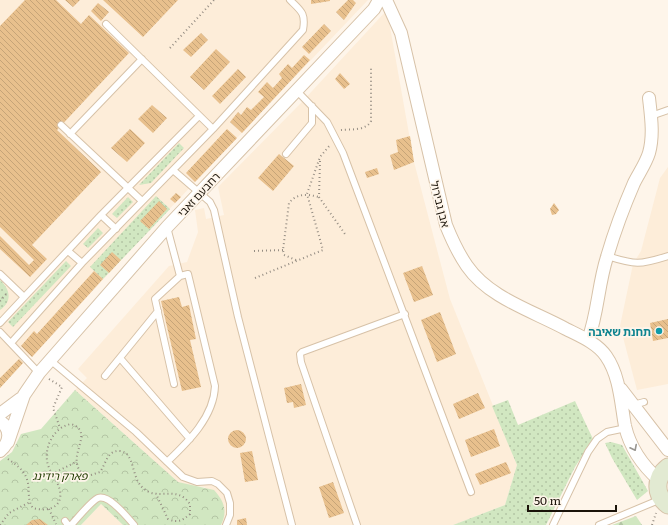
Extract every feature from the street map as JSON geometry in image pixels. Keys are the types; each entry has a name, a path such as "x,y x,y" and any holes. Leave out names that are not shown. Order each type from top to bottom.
{"street":[{"name":"רחבעם זאבי","path":"3,448 24,395 39,373 167,227 374,9 379,0"},
{"name":"אבן גבירול","path":"386,0 401,33 446,226 455,248 468,268 484,284 503,297 588,340 606,356 618,384 626,428 637,455 663,486"},
{"path":"588,340 594,326 601,277 607,256 634,184 649,153 652,138 648,98"},
{"path":"618,384 638,403 668,450"},
{"name":"רחבעם זאבי","path":"1,414 24,395"},
{"path":"1,414 8,432 3,448"}],"lane":[{"path":"11,343 82,264 213,129 303,30 305,19 302,12 290,0"},
{"path":"106,24 213,129"},
{"path":"70,134 142,60"},
{"path":"296,90 327,122 336,138 405,314 471,492"},
{"path":"286,154 312,122 312,106"},
{"path":"651,116 668,110"},
{"path":"0,323 101,215 199,116"},
{"path":"61,125 142,202"},
{"path":"173,170 210,202 216,217 238,317 292,525"},
{"path":"101,215 116,229"},
{"path":"167,227 180,276"},
{"path":"68,251 82,264"},
{"path":"607,256 633,264 648,263 668,256"},
{"path":"0,274 24,297"},
{"path":"168,462 190,439 209,409 214,397 215,386 188,274 180,276 155,299 174,384"},
{"path":"105,376 158,311"},
{"path":"357,525 301,362 300,354 405,314"},
{"path":"0,333 39,373"},
{"path":"120,358 190,439"},
{"path":"50,360 66,375 80,384 188,480 212,481 218,484 227,493 230,503 230,515 226,525"},
{"path":"553,525 588,452 597,439 607,432 626,428"},
{"path":"599,525 654,502 659,497 663,486"},
{"path":"68,524 95,500 102,498 111,502 134,525"}],"path":[{"path":"170,48 214,0"},
{"path":"332,131 369,125 371,121 371,67"},
{"path":"255,278 324,250 307,194 320,157 336,138"},
{"path":"320,157 319,197 345,234"},
{"path":"297,261 288,259 282,250 289,202 294,197 307,194 319,197"},
{"path":"254,251 282,250"},
{"path":"39,373 62,387 53,408 60,428"},
{"path":"3,448 4,456 23,471 26,477 30,502 33,508 49,509 58,505 60,489 48,467 47,455 51,440 60,428 71,424 80,431 81,440 75,457 76,466 82,473 91,475 100,472 109,455 117,451 124,452 130,457 136,481 146,491 156,494 177,494 182,496 190,504 190,514 182,521 168,519 156,494"},
{"path":"52,474 76,462"},
{"path":"0,525 10,513 30,502"},
{"path":"49,509 52,519 56,525 68,524"}],"shaded area":[{"path":"0,0 368,0 121,260 32,357 30,355 0,388"},
{"path":"387,10 414,162 450,299 517,465 505,505 453,525 221,525 205,487 192,486 178,482 75,390 87,378 78,369 169,266 187,262 198,232 195,210 204,208 206,219 224,215 218,187 300,104"},
{"path":"668,167 668,384 637,390 620,326 633,264 641,251 660,178"},
{"path":"101,504 123,525 81,525"}],"green space":[{"path":"179,143 184,148 151,183 139,185"},
{"path":"156,196 170,209 103,279 90,267"},
{"path":"128,197 133,202 117,218 112,214"},
{"path":"98,228 103,233 88,248 83,244"},
{"path":"66,261 71,266 13,327 8,322"},
{"path":"0,280 6,287 9,295 7,303 0,310"},
{"name":"פארק רידינג","path":"75,390 178,482 214,490 224,506 224,515 221,525 123,525 101,504 81,525 0,525 0,461 12,452 21,434 41,429"},
{"path":"508,400 518,425 575,401 593,439 575,467 546,525 453,525 505,505 517,465 492,406"},
{"path":"611,442 622,445 648,491 637,500 612,458 605,443"},
{"path":"636,516 642,525 612,525"}],"building":[{"path":"25,0 56,0 81,24 89,15 129,53 57,130 101,172 32,245 47,259 30,277 0,249 0,236 29,265 34,260 0,227 0,26"},
{"path":"65,0 80,0 73,7"},
{"path":"103,0 178,0 143,37"},
{"path":"311,0 330,0 330,1 311,4"},
{"path":"348,0 353,0 356,3 344,20 336,12"},
{"path":"98,3 109,12 101,21 91,11"},
{"path":"324,24 331,31 309,54 302,47"},
{"path":"201,33 208,40 191,57 183,50"},
{"path":"216,49 230,62 204,90 190,77"},
{"path":"304,55 310,60 242,133 230,122 238,112 241,115 247,107 251,110 264,97 258,92 267,82 273,88 282,78 279,74 288,64 292,68"},
{"path":"238,69 246,77 220,104 212,96"},
{"path":"340,73 350,84 344,89 335,79"},
{"path":"152,105 167,118 153,133 138,119"},
{"path":"130,129 145,143 127,162 111,148"},
{"path":"227,129 237,138 195,182 186,173"},
{"path":"410,136 414,162 394,170 390,155 398,152 396,140"},
{"path":"279,154 294,166 273,191 258,178"},
{"path":"377,168 379,174 367,178 365,172"},
{"path":"176,193 181,197 175,203 170,199"},
{"path":"159,201 167,209 149,229 140,221"},
{"path":"554,203 559,210 556,214 552,215 550,209"},
{"path":"112,252 121,260 109,273 100,265"},
{"path":"422,266 433,295 414,302 403,273"},
{"path":"94,271 103,279 32,357 21,346 34,331 37,334"},
{"path":"179,297 182,307 189,305 196,339 190,340 201,387 182,391 161,301"},
{"path":"440,312 456,354 437,362 421,320"},
{"name":"תחנת שאיבה","path":"668,319 668,338 653,341 650,323"},
{"path":"19,359 23,363 0,388 0,378"},
{"path":"301,384 306,405 294,408 293,402 287,403 284,388"},
{"path":"478,393 485,408 459,419 453,404"},
{"path":"494,429 500,446 471,457 465,440"},
{"path":"237,430 243,433 246,439 243,445 237,448 231,445 228,439 231,433"},
{"path":"252,451 258,480 245,482 240,453"},
{"path":"506,462 511,473 480,485 475,474"},
{"path":"333,482 344,513 329,518 319,487"},
{"path":"246,518 247,525 237,525 237,520"},
{"path":"40,519 48,525 26,525 32,520"}],"place":[{"name":"תחנת שאיבה","path":"659,331"}]}
